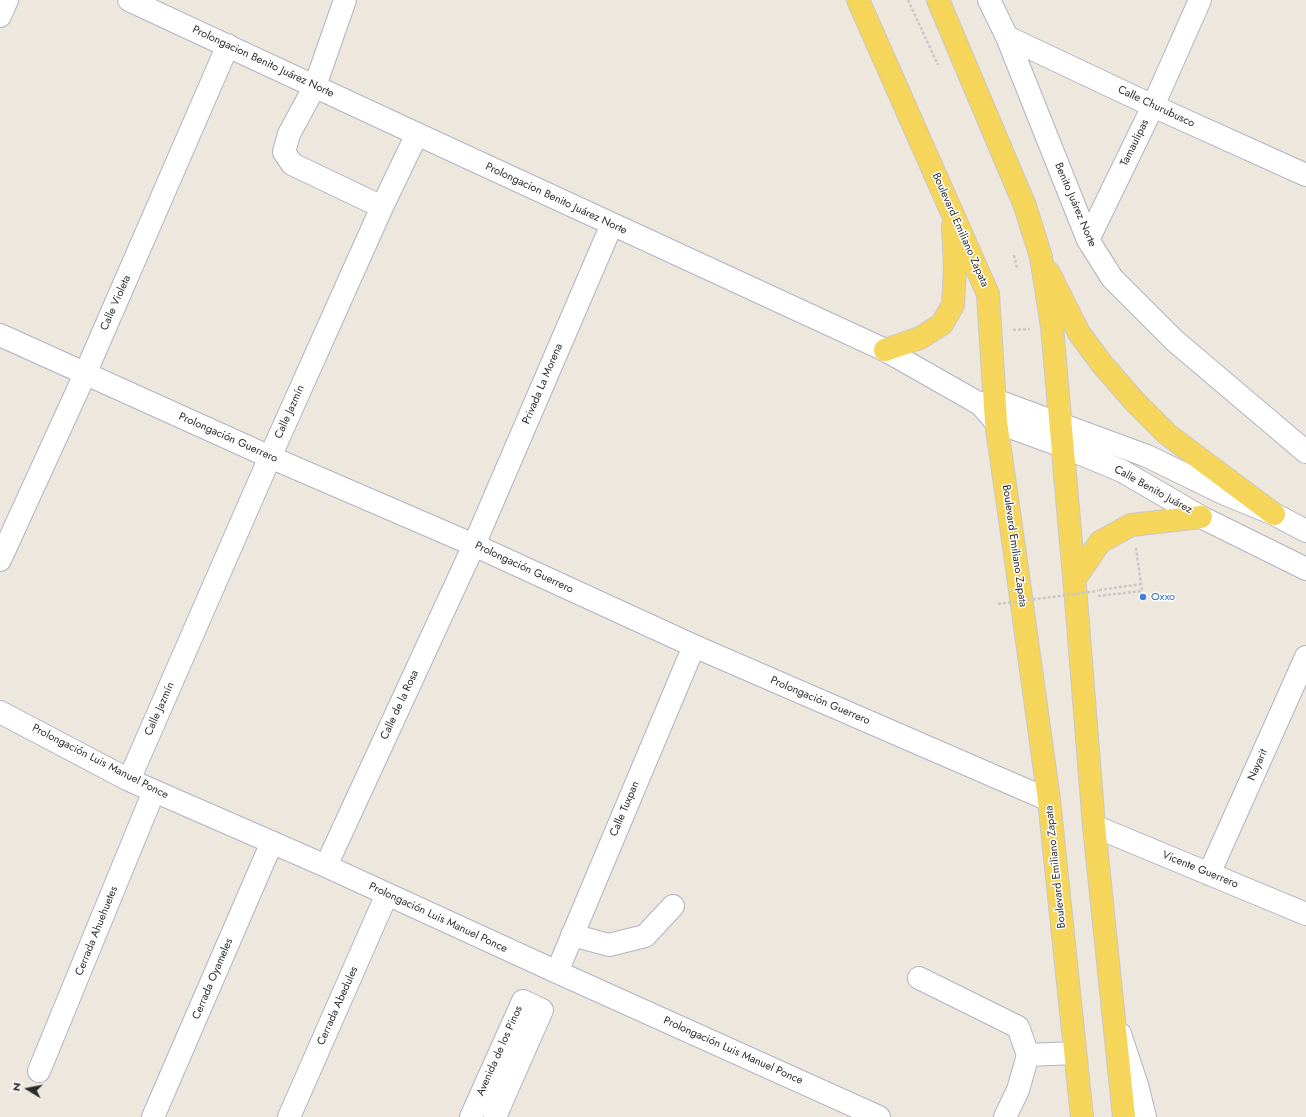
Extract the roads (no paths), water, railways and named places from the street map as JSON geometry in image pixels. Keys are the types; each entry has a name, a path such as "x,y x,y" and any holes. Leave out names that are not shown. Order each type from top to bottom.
{"main road":[{"name":"Boulevard Emiliano Zapata","path":"858,0 988,294 990,332 987,402 996,422 1016,555 1049,800 1082,1117"},
{"path":"938,0 1025,206 1041,257 1052,327 1094,826 1124,1117"},
{"path":"885,350 920,338 942,324 953,305 955,267 952,213"},
{"path":"1041,257 1062,296 1079,333 1102,364 1136,403 1167,434 1274,514"},
{"path":"1075,589 1100,542 1133,525 1201,517"}],"street":[{"path":"0,16 7,0"},
{"name":"Prolongacion Benito Juárez Norte","path":"130,0 885,350 987,402"},
{"path":"345,0 315,86 289,134 284,152 292,164 382,207"},
{"name":"Benito Juárez Norte","path":"990,0 1007,37 1088,240 1112,278 1175,341 1306,452"},
{"name":"Tamaulipas","path":"1088,240 1153,106 1200,0"},
{"name":"Calle Churubusco","path":"1007,37 1153,106 1306,175"},
{"name":"Calle Violeta","path":"0,560 85,374 228,45"},
{"name":"Calle Jazmín","path":"129,780 270,457 382,207 417,134"},
{"name":"Privada La Morena","path":"474,545 612,224"},
{"name":"Prolongación Guerrero","path":"0,335 270,457 474,545 694,646 1049,800"},
{"path":"987,402 1060,423 1147,456 1225,494 1274,514 1306,531"},
{"name":"Calle Benito Juárez","path":"996,422 1062,446 1122,471 1201,517 1306,569"},
{"name":"Calle de la Rosa","path":"326,866 474,545"},
{"name":"Calle Tuxpan","path":"557,972 694,646"},
{"name":"Nayarit","path":"1209,874 1306,657"},
{"name":"Prolongación Luis Manuel Ponce","path":"0,712 129,780 326,866 879,1117"},
{"name":"Cerrada Ahuehuetes","path":"39,1071 154,791"},
{"name":"Vicente Guerrero","path":"1094,826 1306,914"},
{"name":"Cerrada Oyameles","path":"153,1117 272,842"},
{"name":"Cerrada Abedules","path":"289,1117 387,894"},
{"path":"572,935 610,945 645,936 673,906"},
{"path":"919,978 1018,1027 1028,1055 1018,1090 1005,1117"},
{"name":"Avenida de los Pinos","path":"471,1117 523,1002 542,1010 495,1117"},
{"path":"1114,1017 1137,1085 1145,1117"},
{"path":"1028,1055 1075,1053"}],"place":[{"name":"Oxxo","path":"1143,597"}]}
